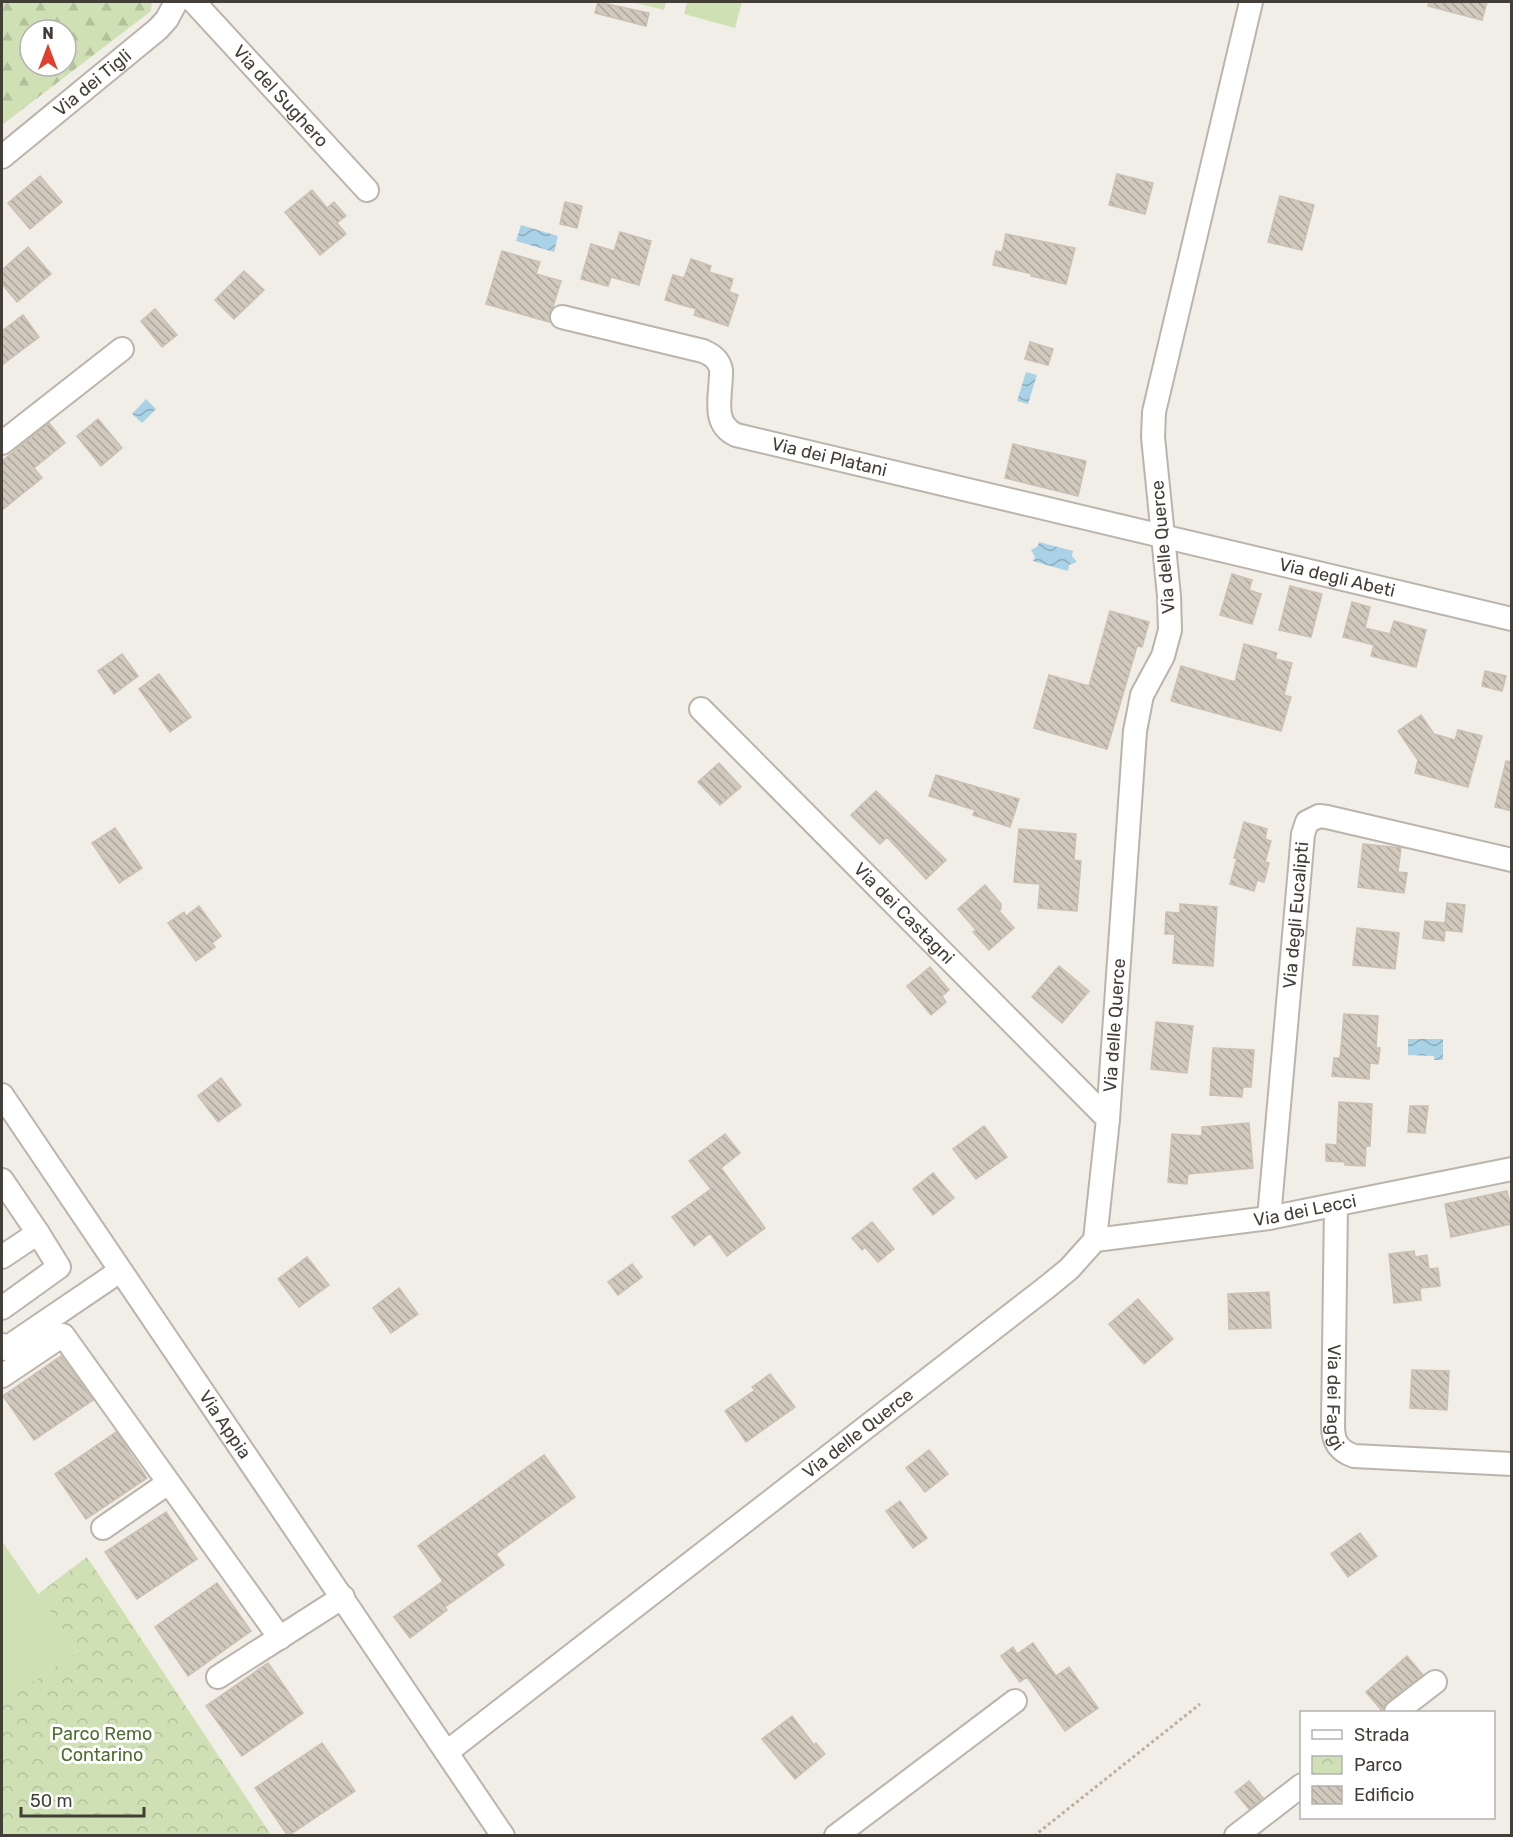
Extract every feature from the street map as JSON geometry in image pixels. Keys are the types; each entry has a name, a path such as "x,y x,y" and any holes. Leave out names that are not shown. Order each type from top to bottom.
{"street":[{"name":"Via dei Tigli","path":"2,157 158,29 176,2"},
{"name":"Via del Sughero","path":"194,2 367,190"},
{"name":"Via delle Querce","path":"447,1752 1047,1287 1069,1269 1095,1240 1108,1119 1136,722 1142,695 1162,656 1170,630 1169,596 1153,437 1155,405 1251,2"},
{"name":"Via dei Platani","path":"562,317 703,351 713,356 720,364 721,370 719,410 721,422 736,435 1162,536"},
{"path":"2,443 122,349"},
{"name":"Via degli Abeti","path":"1162,536 1512,619"},
{"name":"Via dei Castagni","path":"701,709 1108,1119"},
{"name":"Via degli Eucalipti","path":"1269,1218 1303,834 1307,822 1319,816 1328,817 1512,860"},
{"name":"Via Appia","path":"2,1095 503,1836"},
{"name":"Via dei Lecci","path":"1095,1240 1269,1218 1512,1169"},
{"path":"2,1180 10,1211 38,1233 59,1267 2,1308"},
{"name":"Via dei Faggi","path":"1336,1205 1333,1426 1335,1443 1343,1451 1354,1456 1512,1464"},
{"path":"2,1257 38,1233"},
{"path":"2,1345 4,1349 120,1270"},
{"path":"2,1376 63,1335 280,1638"},
{"path":"103,1528 168,1483"},
{"path":"218,1677 342,1598"},
{"path":"1399,1711 1435,1682"},
{"path":"836,1836 1016,1701"},
{"path":"1236,1836 1300,1787"}],"path":[{"path":"1034,1836 1200,1704"}],"green space":[{"path":"2,2 152,2 151,11 78,67 78,18 18,18 18,78 63,78 2,125"},
{"path":"632,2 666,2 664,10"},
{"path":"687,2 742,2 735,28 684,14"},
{"path":"2,1541 77,1651 2,1703"},
{"name":"Parco Remo Contarino","path":"87,1557 271,1835 2,1836 2,1703 77,1651 38,1594"}],"water":[{"path":"521,225 558,236 554,252 516,241"},
{"path":"1026,372 1037,375 1028,404 1017,401"},
{"path":"146,399 156,409 142,423 132,414"},
{"path":"1039,542 1073,551 1072,556 1077,562 1069,565 1068,571 1033,561 1035,557 1031,550 1038,546"},
{"path":"1408,1039 1443,1039 1443,1060 1434,1060 1434,1056 1408,1055"}],"building":[{"path":"598,2 649,13 646,26 595,13"},
{"path":"1429,2 1487,2 1482,20 1428,6"},
{"path":"1117,174 1153,183 1145,214 1109,205"},
{"path":"40,176 62,202 30,229 8,203"},
{"path":"312,190 327,208 334,202 346,216 337,223 346,234 320,255 285,212"},
{"path":"1280,196 1314,205 1302,250 1268,242"},
{"path":"565,202 582,206 577,228 560,224"},
{"path":"620,232 651,241 639,285 611,277 608,286 581,279 591,244 614,251"},
{"path":"1006,234 1075,248 1066,284 993,265 996,251 1002,252"},
{"path":"28,247 51,274 17,302 2,284 2,270"},
{"path":"502,251 540,262 536,274 561,281 549,313 549,322 486,304"},
{"path":"691,259 711,266 709,272 733,279 729,292 738,295 728,326 694,315 696,309 665,300 673,275 684,278"},
{"path":"244,271 264,290 234,319 215,300"},
{"path":"155,309 177,335 162,347 141,321"},
{"path":"23,315 39,337 2,365 2,331"},
{"path":"1030,342 1053,349 1048,365 1025,359"},
{"path":"98,419 122,448 101,466 77,436"},
{"path":"49,423 65,443 34,468 42,478 2,510 2,461"},
{"path":"1013,444 1086,461 1078,496 1005,478"},
{"path":"1232,574 1252,580 1249,590 1261,594 1252,624 1220,615"},
{"path":"1290,586 1322,594 1311,637 1279,630"},
{"path":"1352,602 1370,607 1365,628 1390,634 1394,621 1426,630 1416,667 1371,656 1374,645 1343,637"},
{"path":"1110,611 1149,622 1142,647 1137,646 1107,749 1034,728 1049,675 1089,686"},
{"path":"1244,644 1277,653 1275,659 1292,663 1284,695 1291,697 1281,731 1171,701 1181,666 1235,682"},
{"path":"122,654 138,676 114,694 98,671"},
{"path":"1485,671 1506,676 1502,691 1482,686"},
{"path":"159,674 191,717 170,732 139,689"},
{"path":"1421,715 1434,734 1455,740 1458,730 1482,736 1468,787 1415,773 1418,760 1398,731"},
{"path":"1506,761 1512,762 1512,811 1495,807"},
{"path":"719,763 741,787 720,805 698,782"},
{"path":"936,775 1019,799 1010,827 973,815 975,810 929,796"},
{"path":"876,791 946,860 926,879 887,837 880,844 851,815"},
{"path":"1244,822 1267,829 1265,839 1271,841 1265,862 1269,863 1264,882 1257,880 1254,891 1230,884 1237,858 1234,858"},
{"path":"115,828 142,868 119,883 92,843"},
{"path":"1019,829 1076,834 1074,860 1081,861 1077,911 1038,908 1040,884 1014,882"},
{"path":"1363,844 1401,848 1398,872 1407,873 1404,893 1358,887"},
{"path":"985,885 1001,904 999,911 1014,928 989,950 973,932 976,930 958,909"},
{"path":"1447,903 1465,905 1462,932 1445,930 1444,941 1423,938 1425,921 1445,923"},
{"path":"1180,904 1217,907 1213,966 1173,963 1175,934 1165,934 1166,912 1180,913"},
{"path":"199,906 221,936 212,943 215,947 196,961 168,923 184,912 186,916"},
{"path":"1357,928 1399,933 1395,969 1353,965"},
{"path":"1059,966 1089,991 1062,1023 1032,997"},
{"path":"930,967 949,990 942,996 946,1002 931,1015 907,986"},
{"path":"1344,1014 1378,1016 1376,1048 1380,1048 1378,1064 1370,1063 1369,1079 1332,1076 1334,1058 1340,1058"},
{"path":"1156,1022 1193,1026 1187,1073 1151,1069"},
{"path":"1213,1048 1254,1050 1251,1087 1243,1087 1242,1097 1210,1095"},
{"path":"221,1078 241,1105 218,1122 198,1096"},
{"path":"1339,1102 1372,1104 1370,1146 1366,1146 1365,1166 1326,1161 1326,1144 1337,1145"},
{"path":"1410,1106 1428,1106 1425,1133 1408,1132"},
{"path":"1249,1123 1253,1168 1188,1174 1187,1184 1168,1182 1172,1134 1202,1136 1202,1127"},
{"path":"984,1126 1007,1157 976,1179 953,1149"},
{"path":"725,1134 740,1153 721,1168 765,1228 727,1256 710,1233 694,1246 672,1217 711,1189 689,1161"},
{"path":"933,1173 954,1198 933,1215 913,1189"},
{"path":"1507,1191 1512,1224 1451,1237 1445,1204"},
{"path":"872,1222 894,1249 878,1262 865,1247 862,1250 852,1238"},
{"path":"1414,1251 1415,1257 1427,1255 1429,1269 1438,1268 1440,1286 1420,1288 1421,1300 1394,1303 1389,1254"},
{"path":"307,1257 329,1285 299,1307 278,1279"},
{"path":"632,1264 642,1277 618,1295 608,1282"},
{"path":"399,1288 418,1314 391,1333 373,1308"},
{"path":"1269,1292 1271,1328 1229,1329 1228,1294"},
{"path":"1138,1299 1173,1339 1144,1364 1109,1324"},
{"path":"61,1356 93,1400 34,1440 3,1396"},
{"path":"1412,1370 1449,1371 1447,1410 1410,1408"},
{"path":"770,1374 795,1407 746,1442 725,1411 755,1390 752,1387"},
{"path":"116,1432 147,1478 86,1519 55,1474"},
{"path":"929,1450 948,1474 925,1492 906,1468"},
{"path":"544,1455 575,1497 496,1554 504,1565 445,1607 447,1610 410,1638 394,1617 443,1581 418,1546"},
{"path":"900,1501 927,1538 913,1548 886,1511"},
{"path":"166,1512 197,1559 137,1599 105,1552"},
{"path":"1360,1533 1377,1556 1348,1577 1331,1554"},
{"path":"217,1583 251,1631 188,1676 155,1627"},
{"path":"1033,1643 1056,1676 1069,1667 1098,1708 1065,1731 1027,1677 1020,1682 1001,1656 1013,1647 1017,1654"},
{"path":"1407,1656 1423,1675 1388,1701 1383,1711 1366,1692"},
{"path":"268,1663 303,1713 242,1756 206,1706"},
{"path":"792,1716 814,1745 816,1743 825,1754 795,1779 762,1739"},
{"path":"322,1743 355,1791 288,1836 255,1788"},
{"path":"1249,1781 1263,1798 1249,1809 1235,1792"}]}
